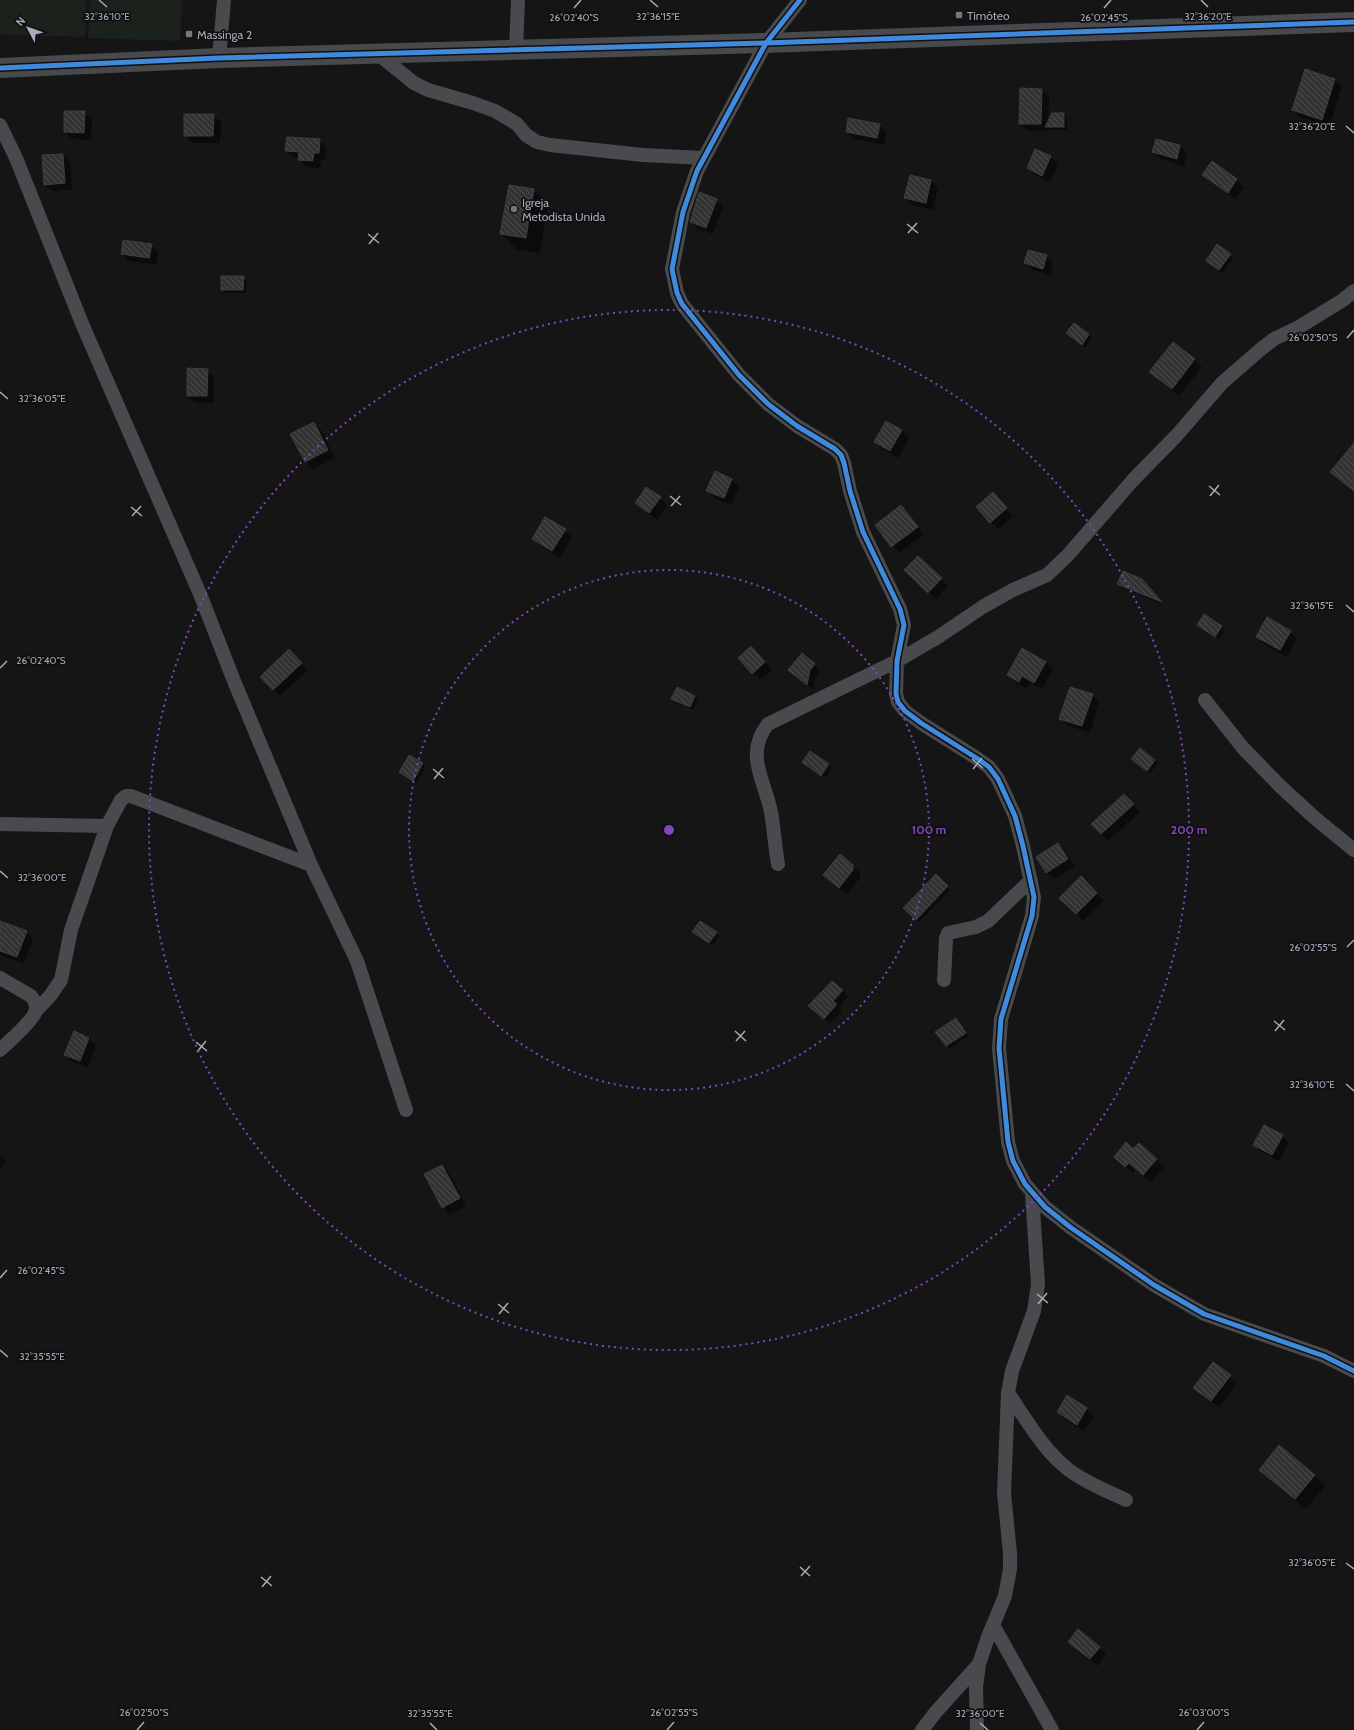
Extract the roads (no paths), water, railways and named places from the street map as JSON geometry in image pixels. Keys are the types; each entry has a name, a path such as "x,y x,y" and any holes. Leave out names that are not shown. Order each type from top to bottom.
{"street":[{"path":"219,58 224,0"},
{"path":"516,50 518,0"},
{"path":"800,0 766,42 703,158 685,205 672,269 677,293 682,304 739,375 763,399 797,426 824,441 841,455 850,491 863,532 900,609 904,625 897,661 896,694 898,702 905,711 921,723 978,758 989,767 998,779 1015,816 1034,897 1032,916 1001,1019 999,1048 1008,1142 1013,1161 1032,1194 1070,1227 1154,1285 1204,1314 1324,1356 1354,1371"},
{"path":"0,68 219,58 516,50 1354,22"},
{"path":"378,54 414,83 428,90 495,111 517,124 526,135 537,142 643,155 703,158"},
{"path":"0,124 83,326 200,594 234,681 311,866 357,961 406,1110"},
{"path":"778,864 770,811 758,769 756,754 758,742 762,732 768,724 897,661 938,637 984,606 1015,589 1047,575 1222,383 1274,339 1299,327 1343,300 1354,291"},
{"path":"1205,700 1243,748 1281,787 1321,824 1354,850"},
{"path":"0,1050 29,1022 35,1012 50,996 61,980 71,930 107,826 121,800 126,796 131,796 311,866"},
{"path":"0,824 107,826"},
{"path":"944,980 946,938 948,932 976,927 988,921 1031,880"},
{"path":"0,978 31,996 36,1005 35,1012"},
{"path":"976,1730 976,1687 979,1664 1005,1596 1010,1569 1010,1553 1004,1493 1008,1393 1012,1371 1034,1311 1038,1284 1032,1194"},
{"path":"1008,1393 1044,1444 1063,1465 1082,1479 1126,1500"},
{"path":"993,1625 1052,1730"},
{"path":"922,1730 935,1713 979,1664"}],"place":[{"name":"Timóteo","path":"959,15"},
{"name":"Massinga 2","path":"189,34"},
{"name":"Igreja Metodista Unida","path":"514,209"}]}
